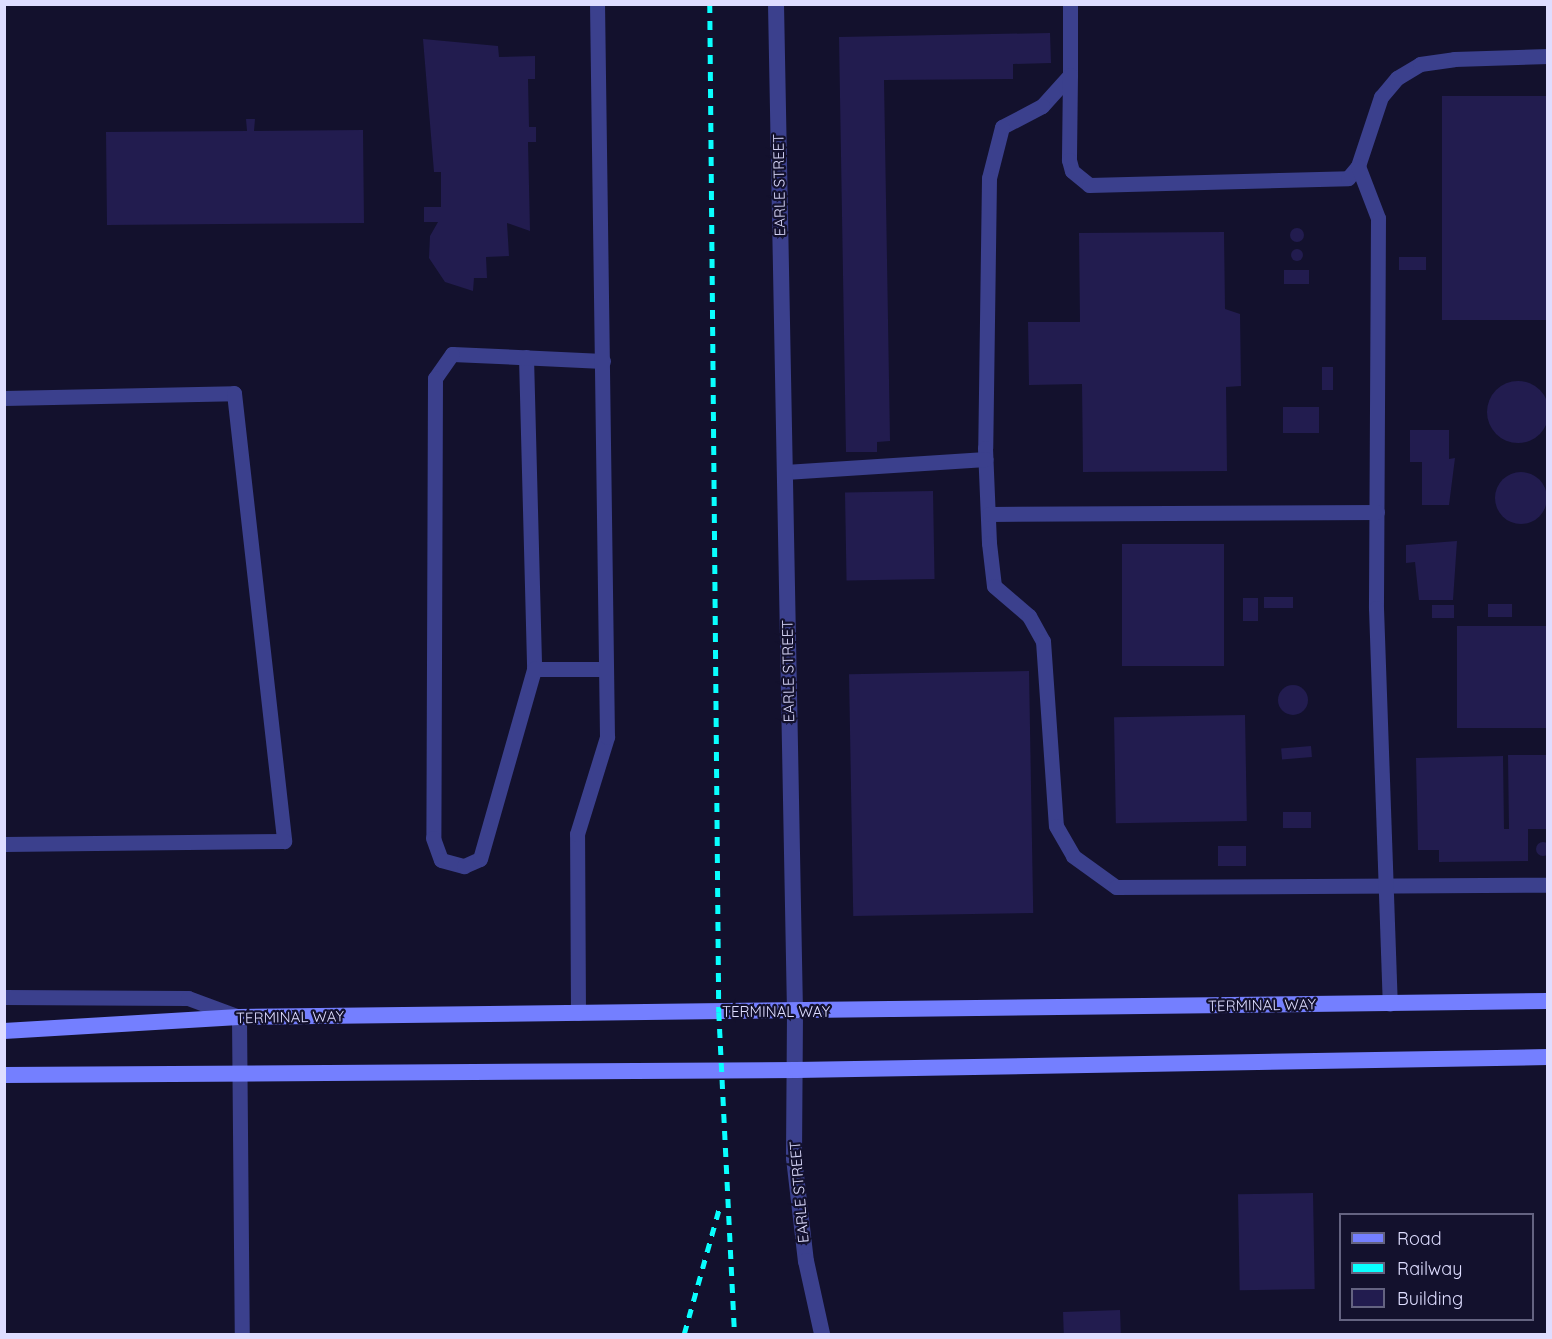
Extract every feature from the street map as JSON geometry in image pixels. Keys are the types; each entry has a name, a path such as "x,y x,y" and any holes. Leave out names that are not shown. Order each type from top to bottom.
{"main road":[{"name":"TERMINAL WAY","path":"4,1031 239,1017 795,1013 1548,1002"},
{"path":"4,1075 796,1070 1548,1057"}],"street":[{"name":"EARLE STREET","path":"776,4 796,1070 794,1158 806,1262 822,1335"}],"lane":[{"path":"578,1013 574,860 607,737 597,4"},
{"path":"1070,4 1069,160 1072,171 1089,185 1348,178 1358,166 1381,97 1397,78 1420,64 1548,56"},
{"path":"1070,75 1042,106 1002,127 989,178 986,459 994,586 1029,616 1043,641 1056,826 1073,856 1116,887 1548,885"},
{"path":"1358,166 1378,218 1377,512 1390,886 1390,1004"},
{"path":"526,357 534,669 480,859 464,866 441,861 433,838 435,378 452,354 526,357 603,362"},
{"path":"4,398 234,393 284,841 4,844"},
{"path":"784,472 986,459"},
{"path":"989,514 1377,512"},
{"path":"534,669 606,669"},
{"path":"4,998 188,998 239,1017 242,1335"}],"building":[{"path":"1050,33 1051,63 1013,64 1013,79 884,80 890,441 877,442 877,452 846,452 839,37"},
{"path":"423,39 498,46 499,57 535,56 535,79 528,79 529,127 536,127 536,142 528,142 530,231 507,223 509,256 486,257 487,278 474,278 473,291 445,282 429,258 430,236 438,222 424,222 424,207 441,207 441,172 434,172"},
{"path":"1442,96 1548,96 1548,320 1442,320"},
{"path":"246,119 255,119 254,131 363,130 364,223 107,225 106,132 247,131"},
{"path":"1297,228 1302,230 1304,235 1302,240 1297,242 1292,240 1290,235 1292,230"},
{"path":"1224,232 1225,309 1240,314 1241,386 1226,387 1227,471 1083,472 1082,384 1029,385 1028,322 1080,322 1079,233"},
{"path":"1299,249 1302,250 1302,260 1295,261 1292,260 1291,253 1292,250"},
{"path":"1399,257 1426,257 1426,270 1399,270"},
{"path":"1284,270 1309,270 1309,284 1284,284"},
{"path":"1322,367 1333,367 1333,390 1322,390"},
{"path":"1518,381 1530,383 1540,390 1547,400 1549,412 1547,424 1540,434 1530,441 1518,443 1506,441 1496,434 1489,424 1487,412 1489,400 1496,390 1506,383"},
{"path":"1283,407 1319,407 1319,433 1283,433"},
{"path":"1410,430 1449,430 1449,459 1455,458 1449,505 1422,505 1422,462 1410,462"},
{"path":"1516,472 1526,472 1540,479 1547,498 1540,517 1526,524 1516,524 1506,520 1499,513 1495,503 1495,493 1499,483 1506,476"},
{"path":"933,491 935,579 847,581 845,493"},
{"path":"1457,541 1453,600 1419,600 1415,562 1406,563 1406,545"},
{"path":"1122,544 1224,544 1224,666 1122,666"},
{"path":"1264,597 1293,597 1293,608 1264,608"},
{"path":"1243,598 1258,598 1258,621 1243,621"},
{"path":"1488,604 1512,604 1512,617 1488,617"},
{"path":"1432,605 1454,605 1454,618 1432,618"},
{"path":"1457,626 1548,626 1548,728 1457,728"},
{"path":"1029,671 1033,913 853,916 849,674"},
{"path":"1293,685 1304,689 1308,700 1304,711 1293,715 1282,711 1278,700 1282,689"},
{"path":"1245,715 1247,821 1116,823 1114,717"},
{"path":"1311,746 1312,757 1282,760 1281,749"},
{"path":"1508,755 1548,755 1548,829 1528,829 1528,861 1439,862 1439,850 1418,850 1416,758 1503,756 1504,829 1509,829"},
{"path":"1283,812 1311,812 1311,828 1283,828"},
{"path":"1543,842 1548,844 1550,849 1548,854 1543,856 1538,854 1536,849 1538,844"},
{"path":"1218,846 1246,846 1246,866 1218,866"},
{"path":"1313,1193 1315,1289 1240,1290 1238,1194"},
{"path":"1120,1310 1121,1334 1064,1334 1063,1312"}],"railway":[{"path":"710,4 719,1012 735,1334"},
{"path":"684,1334 720,1205"}]}
